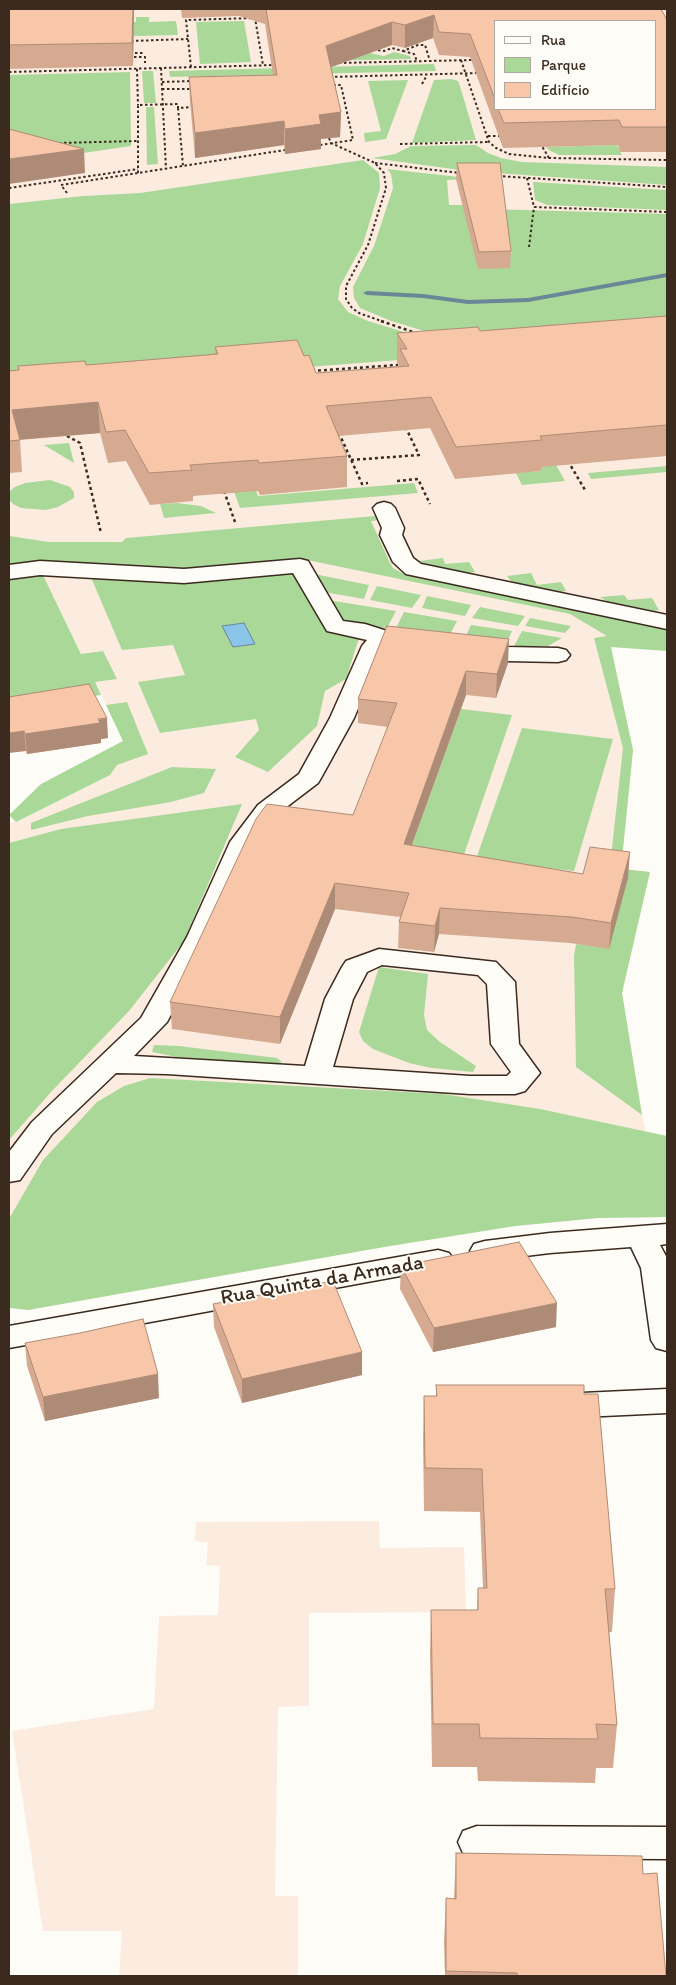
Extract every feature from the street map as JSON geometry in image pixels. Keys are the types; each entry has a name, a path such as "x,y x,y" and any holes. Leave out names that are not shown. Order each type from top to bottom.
{"street":[{"path":"389,518 391,535 404,562 414,569 667,622"},
{"path":"9,572 40,568 184,576 300,566 335,626 365,631 384,638 400,638 507,654 558,655"},
{"path":"9,1173 42,1128 153,1022 200,937 243,842 267,810 309,778 342,718 373,646 384,638"},
{"path":"111,1064 470,1085 515,1085 526,1073 505,1044 502,982 486,968 379,957 356,967 339,999 316,1075"},
{"path":"654,1234 667,1340"},
{"name":"Rua Quinta da Armada","path":"9,1337 493,1250 654,1234"},
{"path":"528,1408 667,1401"},
{"path":"477,1842 667,1843"}],"path":[{"path":"191,67 186,20 255,17 263,65"},
{"path":"127,41 188,39"},
{"path":"403,51 418,45 425,45 430,61"},
{"path":"378,50 384,51 392,48 414,54 417,62"},
{"path":"128,53 145,53"},
{"path":"128,57 145,57 145,63"},
{"path":"461,60 490,142 496,148 510,154 549,158 667,160"},
{"path":"330,64 478,60"},
{"path":"9,72 282,65"},
{"path":"137,68 138,173"},
{"path":"161,68 166,168"},
{"path":"326,77 485,73"},
{"path":"422,84 426,75"},
{"path":"162,82 192,81"},
{"path":"320,145 353,140 341,85 330,86"},
{"path":"162,89 200,88"},
{"path":"138,105 178,104 183,166"},
{"path":"178,108 196,107"},
{"path":"488,136 508,136"},
{"path":"329,138 331,144"},
{"path":"58,143 138,141"},
{"path":"400,144 490,142"},
{"path":"539,142 549,158"},
{"path":"331,144 375,163 384,173 386,188 368,245 346,286 346,299 352,308 359,313 418,333"},
{"path":"67,193 60,185 285,150"},
{"path":"375,163 468,174"},
{"path":"9,188 138,169"},
{"path":"497,176 667,187"},
{"path":"527,178 534,207 530,247"},
{"path":"534,207 667,212"},
{"path":"304,372 398,365"},
{"path":"351,460 419,455 402,420"},
{"path":"339,433 362,484"},
{"path":"67,436 80,443 101,533"},
{"path":"565,457 586,490"},
{"path":"418,479 430,504"},
{"path":"222,485 235,522"}],"shaded area":[{"path":"9,9 667,9 667,635 608,636 633,750 621,868 650,872 622,993 642,1115 664,1217 598,1218 515,1226 384,1247 28,1310 9,1307 9,823 16,822 110,775 128,750 42,573 9,577"},
{"path":"379,1521 380,1548 464,1547 466,1612 309,1613 309,1706 278,1707 275,1896 298,1896 298,1976 119,1976 122,1931 43,1931 12,1731 154,1709 159,1616 218,1615 220,1566 206,1565 208,1542 195,1541 196,1522"}],"green space":[{"path":"136,17 149,17 149,22 176,21 178,35 97,37 97,23 136,22"},
{"path":"244,21 251,62 200,64 196,22"},
{"path":"394,52 410,56 411,59 310,61 347,54 359,57 370,53 384,56"},
{"path":"434,64 436,71 170,77 169,71"},
{"path":"142,71 153,71 156,103 144,103"},
{"path":"130,72 131,146 9,164 9,75"},
{"path":"451,79 458,81 476,140 412,143 434,80"},
{"path":"408,80 386,139 365,142 364,133 381,131 368,81"},
{"path":"146,107 154,107 158,164 147,165"},
{"path":"476,145 488,153 501,158 522,162 667,167 667,185 467,171 372,158 395,154 411,146"},
{"path":"617,145 622,155 559,155 546,147"},
{"path":"363,160 379,173 380,188 363,244 340,286 338,299 348,312 368,321 476,354 218,374 9,376 9,204 83,196 140,193"},
{"path":"387,169 468,178 447,180 449,205 483,205 489,209 667,214 667,339 497,353 391,321 360,308 354,298 353,287 374,246 393,188 391,174"},
{"path":"533,182 667,190 667,210 547,205 535,200"},
{"path":"215,384 258,496 414,483 418,493 240,508 196,385"},
{"path":"514,391 565,481 522,485 516,473 541,471"},
{"path":"69,443 74,463 44,445"},
{"path":"667,466 667,472 591,479 588,473"},
{"path":"50,480 70,487 74,492 74,498 58,507 46,510 21,508 13,504 9,499 9,492 15,487 25,483"},
{"path":"177,503 201,506 216,513 164,518 160,504"},
{"path":"375,516 380,520 371,521 390,563 393,568 406,575 667,629 667,651 611,647 633,750 621,869 650,872 622,993 642,1115 576,1067 574,956 576,944 609,948 609,875 623,748 594,638 607,636 570,614 307,560 187,572 45,564 9,569 9,536 49,542 122,542 126,538"},
{"path":"443,558 445,564 469,562 475,572 469,573 425,564 419,561"},
{"path":"294,569 328,630 360,635 346,679 325,691 317,726 268,772 235,757 259,730 256,719 160,733 138,682 185,675 173,645 122,650 90,575"},
{"path":"42,573 81,654 103,651 117,679 95,682 101,695 42,703 9,698 9,577"},
{"path":"531,573 537,585 561,582 566,591 560,592 516,583 507,576"},
{"path":"314,574 369,585 364,599 324,592"},
{"path":"377,586 421,595 412,608 370,600"},
{"path":"624,595 628,600 652,598 659,610 654,611 608,602 600,597"},
{"path":"427,596 471,605 465,616 422,608"},
{"path":"328,600 396,611 387,628 349,625 339,621"},
{"path":"480,607 525,616 518,626 472,618"},
{"path":"404,612 457,621 447,640 395,630"},
{"path":"530,618 571,626 565,633 525,626"},
{"path":"471,625 512,631 505,647 463,642"},
{"path":"522,631 562,638 548,646 513,648"},
{"path":"127,702 148,754 117,765 110,775 16,822 9,815 41,784 123,741 106,705"},
{"path":"461,709 512,715 460,866 402,872"},
{"path":"522,728 613,739 574,871 476,859"},
{"path":"172,767 216,769 204,793 171,802 88,816 31,830 31,823"},
{"path":"242,804 184,941 129,1011 51,1092 9,1140 9,843 61,829"},
{"path":"379,967 428,974 424,1015 427,1030 440,1042 476,1066 473,1072 431,1068 409,1063 373,1049 363,1041 359,1032"},
{"path":"154,1045 179,1046 277,1058 282,1062 275,1064 177,1057 152,1052"},
{"path":"150,1078 443,1094 540,1109 667,1136 667,1217 598,1218 515,1226 384,1247 28,1310 10,1308 9,1219 43,1160 97,1102 124,1086"}],"water":[{"path":"244,623 255,644 233,647 222,626"}],"building":[{"path":"9,9 133,9 132,43 9,45"},
{"path":"266,9 661,9 667,20 667,127 622,127 619,120 504,123 498,110 656,110 656,20 493,20 493,94 470,34 439,32 434,15 405,25 392,22 326,46 341,112 319,115 321,124 285,129 284,121 195,133 189,77 277,75"},
{"path":"9,129 84,149 9,159"},
{"path":"457,163 500,163 511,251 479,252"},
{"path":"667,316 667,425 540,436 542,440 456,447 431,397 326,406 347,456 259,463 258,460 190,465 192,470 149,473 125,430 106,432 98,402 12,410 20,440 9,441 9,371 19,370 18,366 85,361 86,365 218,354 215,347 297,340 304,356 309,355 316,373 409,366 400,349 407,349 397,333 478,327 480,331"},
{"path":"387,626 509,639 497,674 466,671 404,844 583,874 590,847 630,852 611,923 572,917 440,908 435,926 399,922 409,893 335,883 280,1017 170,1002 256,819 267,804 353,815 397,703 358,699"},
{"path":"89,684 107,718 98,719 100,723 25,734 24,731 9,733 9,697"},
{"path":"519,1242 557,1303 434,1328 401,1266"},
{"path":"333,1281 362,1352 242,1379 213,1304"},
{"path":"143,1319 158,1374 43,1397 25,1343"},
{"path":"436,1385 584,1385 584,1394 598,1394 615,1589 605,1589 617,1725 596,1724 598,1739 480,1738 479,1724 433,1724 431,1610 478,1610 478,1588 487,1588 482,1469 425,1468 424,1396 437,1396"},
{"path":"456,1853 642,1856 643,1874 657,1873 666,1976 517,1976 517,1973 446,1971 446,1898 456,1899"}],"waterway":[{"path":"367,293 423,296 468,302 528,300 667,275"}]}
